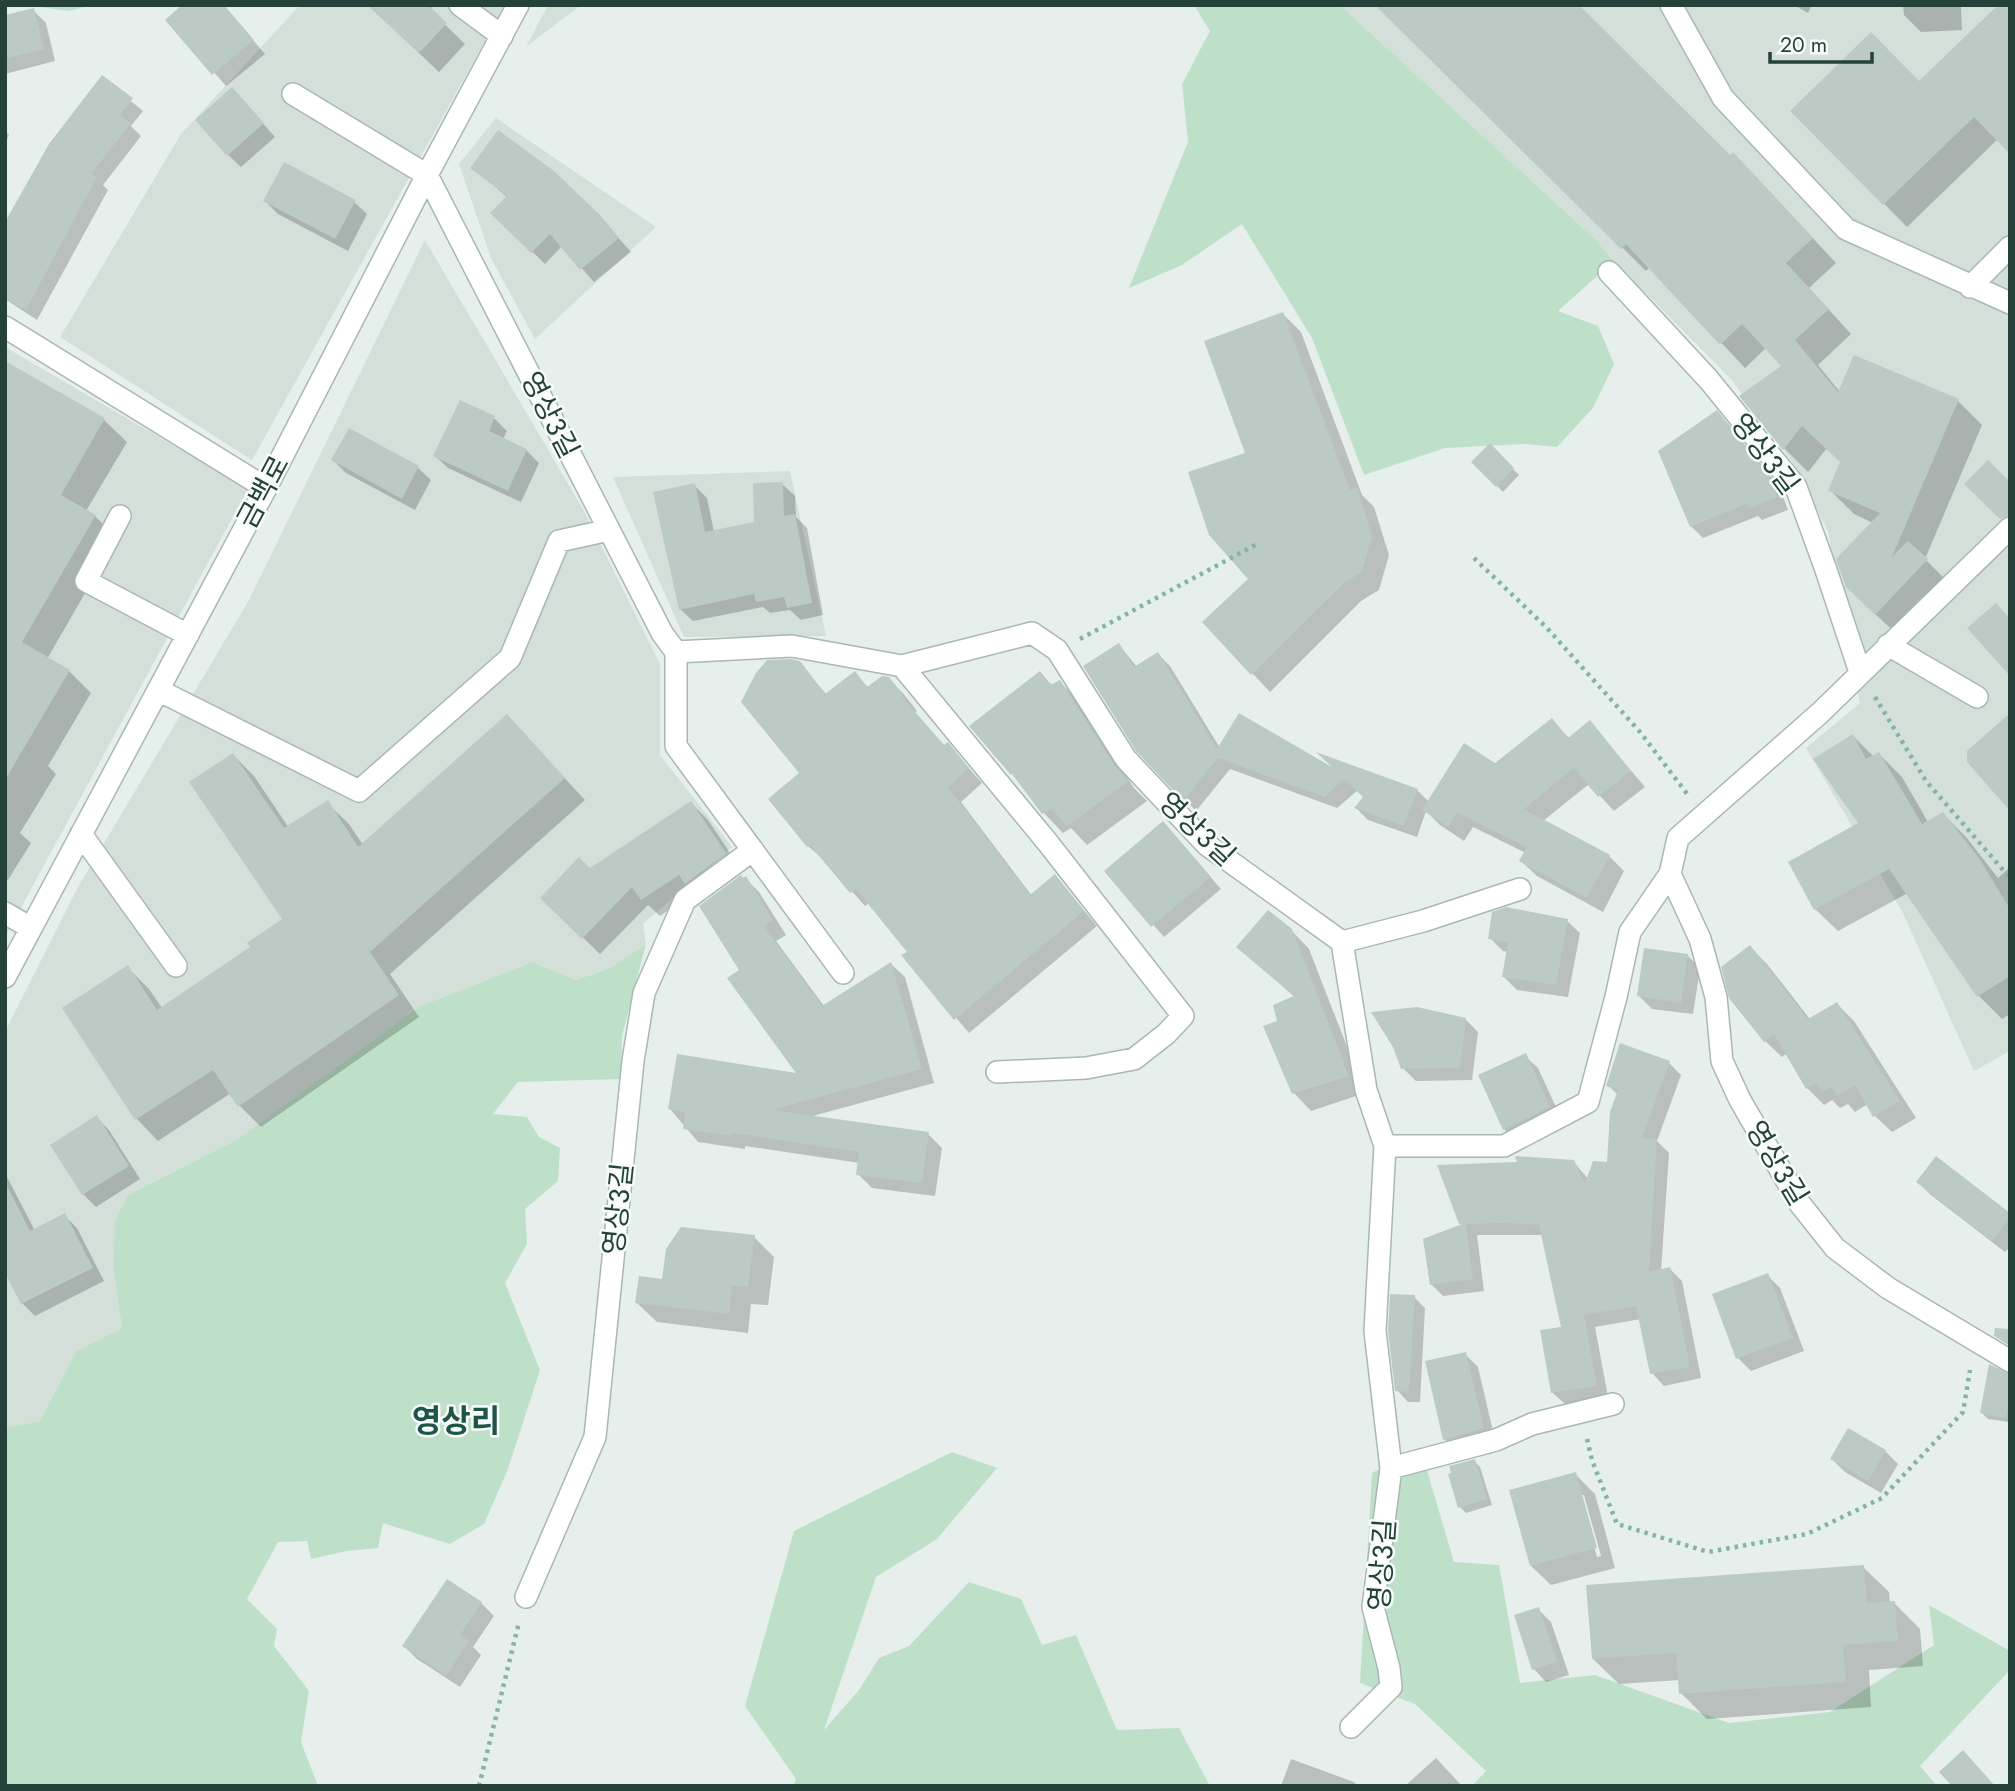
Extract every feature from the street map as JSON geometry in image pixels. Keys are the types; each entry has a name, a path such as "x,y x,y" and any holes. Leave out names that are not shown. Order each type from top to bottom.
{"street":[{"path":"460,5 502,36"},
{"name":"금백로","path":"5,977 266,488 518,5"},
{"path":"1671,5 1724,98 1846,229 2010,303"},
{"path":"293,94 427,175"},
{"name":"영상3길","path":"427,175 662,633 676,652 792,646 902,666 1032,633 1057,650 1126,759 1207,845 1342,942 1366,1090 1385,1146 1376,1331 1391,1468 1373,1607 1389,1668 1391,1687 1351,1727"},
{"path":"1970,287 2010,247"},
{"name":"영상3길","path":"1609,272 1709,380 1796,487 1860,672"},
{"path":"5,327 266,488"},
{"path":"120,516 86,581 188,635"},
{"path":"158,690 359,791 510,658 559,541 609,530"},
{"path":"1385,1146 1504,1146 1588,1102 1616,998 1630,932 1670,874 1678,838 1820,713 1888,645 2006,538"},
{"path":"1888,645 1977,697"},
{"path":"676,652 676,746 843,973"},
{"path":"902,666 1048,843 1183,1016 1167,1034 1134,1059 1086,1068 997,1072"},
{"path":"81,834 176,966"},
{"name":"영상3길","path":"526,1597 595,1437 633,1061 644,993 684,900 754,850"},
{"name":"영상3길","path":"1670,874 1700,939 1713,985 1722,1061 1740,1100 1800,1204 1835,1248 1888,1287 2010,1362"},
{"path":"1342,942 1520,890"},
{"path":"5,913 32,928"},
{"path":"1391,1468 1496,1440 1532,1424 1613,1404"}],"path":[{"path":"1057,650 1257,544"},
{"path":"1474,558 1546,628 1640,732 1704,815"},
{"path":"1860,672 1926,781 2010,878"},
{"path":"1580,1412 1592,1460 1617,1524 1708,1552 1807,1534 1882,1498 1963,1412 1975,1341"},
{"path":"479,1786 526,1597"}],"shaded area":[{"path":"300,5 505,5 252,460 60,337 181,134"},
{"path":"548,5 581,5 526,47"},
{"path":"1340,5 2010,5 2010,1051 1974,1071 1902,911 1806,748 1860,703 1828,531 1791,460 1731,379 1594,238"},
{"path":"496,118 656,227 535,339 491,258 459,164"},
{"path":"425,240 584,511 660,664 660,755 732,847 643,924 646,944 610,968 574,980 532,962 420,1006 238,1139 128,1195 115,1220 113,1268 122,1328 76,1351 40,1421 5,1428 5,1032 78,887 249,600"},
{"path":"5,347 248,489 5,937"},
{"path":"790,471 826,636 684,637 613,477"}],"green space":[{"path":"27,5 92,5 68,11"},
{"path":"1194,5 1340,5 1594,238 1614,261 1558,311 1598,326 1614,364 1593,408 1557,447 1525,444 1445,448 1364,475 1312,338 1242,224 1182,265 1129,288 1188,142 1182,84 1210,31"},
{"path":"646,944 622,1036 621,1079 518,1082 493,1114 527,1117 539,1137 560,1148 558,1181 525,1209 527,1244 505,1283 540,1370 508,1469 484,1524 450,1544 383,1523 378,1548 311,1559 307,1541 278,1542 247,1599 277,1629 274,1646 309,1691 301,1742 318,1786 5,1786 5,1428 40,1421 76,1351 122,1328 113,1268 115,1220 128,1195 238,1139 420,1006 532,962 575,980 610,968"},
{"path":"1420,1447 1454,1562 1499,1565 1520,1683 1595,1675 1729,1723 1830,1712 1934,1645 1929,1605 2010,1651 2010,1670 1920,1766 1937,1786 1472,1786 1486,1771 1415,1704 1360,1683 1372,1473"},
{"path":"952,1452 997,1468 937,1539 876,1577 824,1730 859,1690 879,1658 909,1646 969,1582 1021,1599 1042,1645 1076,1635 1117,1730 1179,1728 1210,1786 793,1786 796,1779 745,1706 794,1531"}],"building":[{"path":"182,5 224,5 254,40 212,75 165,20"},
{"path":"367,5 428,5 447,23 419,53"},
{"path":"1375,5 1579,5 1730,155 1733,152 1813,238 1786,263 1829,309 1795,340 1838,392 1854,355 1959,399 1892,557 1908,541 1928,559 1875,615 1846,587 1836,559 1880,513 1828,491 1840,462 1802,426 1783,450 1739,396 1781,366 1742,324 1720,345 1626,244 1621,249"},
{"path":"1998,5 2010,5 2010,154 1974,117 1883,205 1790,111 1871,32 1919,81"},
{"path":"34,8 44,49 5,59 5,15"},
{"path":"102,75 133,98 120,115 131,123 91,174 97,177 26,310 5,298 5,222 49,144"},
{"path":"232,87 264,123 227,156 195,120"},
{"path":"498,130 554,171 601,216 619,238 580,270 550,234 531,253 490,213 507,196 470,168"},
{"path":"284,162 356,200 335,239 263,201"},
{"path":"1283,312 1350,490 1357,487 1372,536 1362,572 1343,584 1251,675 1202,622 1248,579 1209,535 1188,472 1245,453 1204,341"},
{"path":"5,361 105,418 61,495 96,515 22,642 70,670 5,780"},
{"path":"460,400 495,416 489,431 527,449 508,491 433,456"},
{"path":"1717,410 1767,472 1777,497 1749,509 1747,504 1690,527 1658,451"},
{"path":"349,428 419,466 402,499 331,460"},
{"path":"1490,443 1514,468 1496,487 1471,462"},
{"path":"1988,460 2010,482 2010,515 2000,519 1964,484"},
{"path":"783,482 784,516 795,514 812,603 787,608 784,597 756,602 754,594 679,610 653,492 695,483 705,532 754,522 753,483"},
{"path":"1996,603 2010,619 2010,676 1967,628"},
{"path":"1119,643 1134,667 1158,652 1217,749 1239,713 1332,767 1316,752 1418,789 1404,826 1354,808 1363,797 1344,779 1325,797 1218,758 1183,801 1136,751 1083,666"},
{"path":"767,660 800,661 825,694 855,671 867,687 882,676 889,677 904,696 902,697 944,745 948,742 969,768 948,787 1030,895 1055,874 1084,911 954,1020 901,955 907,952 856,889 850,893 810,845 807,847 768,799 799,773 741,702 756,673"},
{"path":"1040,671 1051,685 1060,680 1115,766 1129,781 1067,826 1052,809 1042,814 1012,774 969,726"},
{"path":"2010,713 2010,811 1967,762 1967,751"},
{"path":"507,714 565,778 370,952 399,995 238,1107 213,1070 135,1120 62,1008 128,965 157,1010 250,947 247,943 282,919 189,782 233,753 284,828 328,800 358,847"},
{"path":"1552,718 1568,738 1590,720 1631,771 1598,797 1574,768 1524,809 1610,855 1587,898 1519,861 1527,847 1457,813 1448,827 1422,810 1464,743 1495,763"},
{"path":"1853,734 1866,759 1879,752 1922,824 1943,812 1979,858 2010,909 2010,976 1977,997 1889,869 1814,910 1788,862 1858,823 1813,759"},
{"path":"691,801 726,853 685,884 679,875 641,900 632,887 582,939 540,898 579,857 590,868"},
{"path":"1163,821 1211,877 1151,927 1104,871"},
{"path":"741,875 743,878 746,876 773,920 764,926 822,1006 891,962 922,1069 772,1110 929,1132 922,1183 856,1175 859,1152 732,1133 731,1136 683,1129 685,1112 668,1109 677,1054 796,1073 727,978 739,970 699,906"},
{"path":"1506,907 1568,919 1556,985 1502,977 1508,942 1488,939 1492,912"},
{"path":"1268,910 1292,929 1349,1076 1292,1094 1263,1026 1277,1021 1273,1005 1294,996 1236,947"},
{"path":"1750,945 1808,1019 1837,1002 1900,1101 1873,1117 1855,1085 1837,1096 1831,1087 1822,1092 1816,1083 1806,1089 1774,1034 1764,1042 1729,998 1721,967"},
{"path":"1644,948 1688,954 1681,1003 1637,996"},
{"path":"1417,1007 1466,1018 1460,1068 1401,1069 1393,1047 1371,1012"},
{"path":"1620,1043 1670,1061 1642,1138 1657,1139 1649,1272 1670,1267 1690,1367 1650,1374 1636,1306 1584,1315 1597,1386 1551,1393 1540,1330 1561,1327 1539,1225 1466,1224 1473,1279 1430,1285 1423,1239 1462,1224 1459,1224 1437,1165 1517,1162 1515,1156 1574,1160 1585,1183 1593,1161 1607,1162 1610,1112 1618,1090 1606,1086"},
{"path":"1526,1053 1550,1107 1503,1130 1478,1075"},
{"path":"97,1115 129,1166 82,1195 50,1145"},
{"path":"1936,1156 2010,1213 2010,1218 1992,1241 1916,1182"},
{"path":"5,1182 30,1231 65,1213 93,1268 21,1304 5,1273"},
{"path":"681,1227 755,1235 748,1287 732,1285 729,1314 635,1303 639,1276 662,1279 666,1249"},
{"path":"1768,1273 1793,1338 1736,1359 1712,1294"},
{"path":"1390,1294 1415,1295 1409,1392 1395,1391 1388,1331"},
{"path":"1995,1328 2010,1329 2010,1346 1994,1336"},
{"path":"1466,1352 1484,1428 1443,1440 1425,1361"},
{"path":"1989,1364 2010,1374 2010,1399 2006,1418 1980,1413"},
{"path":"1848,1428 1886,1450 1868,1481 1830,1459"},
{"path":"1475,1459 1487,1499 1458,1508 1448,1474 1451,1473 1449,1466"},
{"path":"1576,1472 1597,1548 1530,1566 1509,1490"},
{"path":"1864,1565 1867,1603 1895,1601 1898,1641 1843,1645 1846,1682 1679,1694 1676,1653 1592,1659 1586,1585"},
{"path":"447,1579 482,1602 460,1635 469,1641 446,1676 402,1646"},
{"path":"1539,1607 1557,1662 1532,1670 1514,1615"},
{"path":"1963,1750 1995,1786 1952,1786 1939,1772"}],"district":[{"name":"영상리","path":"456,1421"}]}
